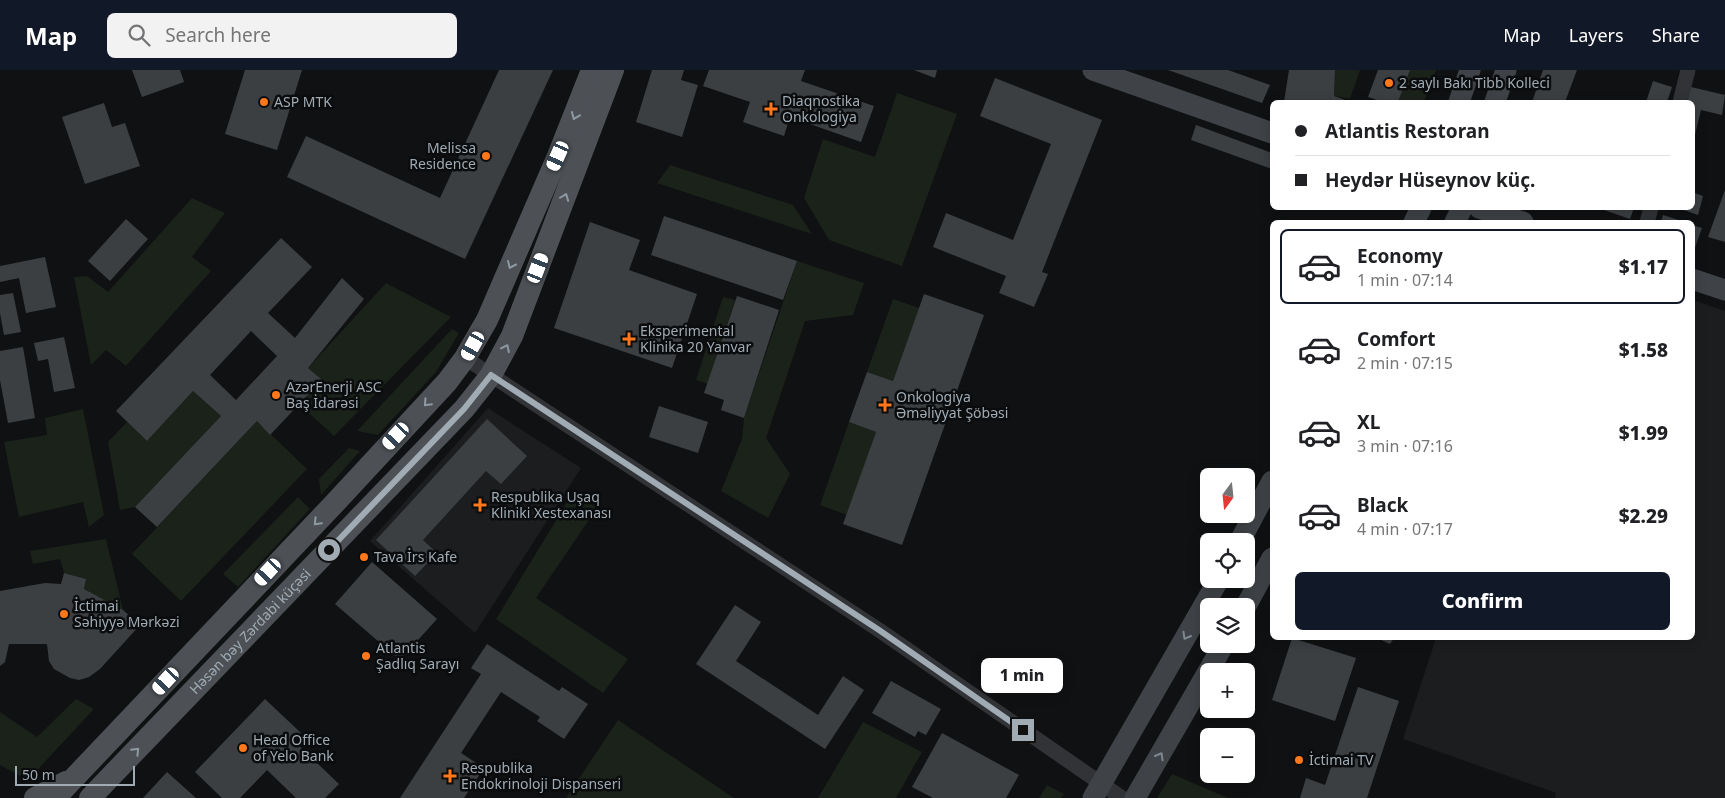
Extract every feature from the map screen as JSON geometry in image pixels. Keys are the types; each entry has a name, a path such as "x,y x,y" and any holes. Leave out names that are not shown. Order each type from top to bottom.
{"main road":[{"name":"Həsən bəy Zərdabi küçəsi","path":"55,798 447,382 466,358 490,313 558,156 592,70"},
{"name":"Həsən bəy Zərdabi küçəsi","path":"90,798 471,400 491,375 512,336 613,70"},
{"path":"1093,70 1270,132"},
{"path":"1460,100 1470,70"},
{"path":"1496,100 1506,70"},
{"path":"1485,210 1517,220"},
{"path":"1695,281 1725,290"},
{"path":"447,382 471,400"},
{"path":"1244,533 1270,485"},
{"path":"1250,598 1270,562"},
{"path":"1097,791 1214,588"},
{"path":"1136,798 1219,653"},
{"path":"35,798 76,777"}],"street":[{"path":"1680,100 1688,70"},
{"path":"466,358 879,630 1097,791 1122,798"}],"shaded area":[{"path":"1335,70 1360,70 1350,99 1334,96"},
{"path":"1410,70 1436,70 1425,100 1399,100"},
{"path":"897,93 957,114 902,266 829,240 804,198 823,139 875,157"},
{"path":"670,165 793,205 812,234 657,183"},
{"path":"192,198 225,213 192,257 211,271 126,366 106,350 91,365 74,277 87,276 108,292"},
{"path":"797,261 864,283 853,315 805,321 766,438 790,474 768,518 721,491 742,439 744,418"},
{"path":"386,283 451,317 334,436 299,404 322,381 308,368"},
{"path":"723,297 735,300 708,384 696,380"},
{"path":"893,299 919,308 893,381 867,372"},
{"path":"1695,301 1725,311 1725,798 1555,798 1556,793 1403,739 1435,640 1695,640"},
{"path":"452,329 459,333 436,372 378,435 357,431"},
{"path":"193,391 221,416 135,507 120,510 108,442 127,422 147,441"},
{"name":"Respublika Uşaq Kliniki Xestexanası","path":"488,408 581,468 475,633 370,541"},
{"path":"83,409 104,515 89,527 83,502 19,517 4,442 47,435 45,418"},
{"path":"257,421 307,469 181,601 132,554"},
{"path":"849,422 876,432 847,515 820,505"},
{"path":"349,448 360,451 321,495 319,479"},
{"path":"574,491 597,508 536,598 628,659 603,693 496,619"},
{"path":"298,497 310,509 238,587 223,574"},
{"path":"106,539 123,610 84,589 86,579 64,573 60,559 33,564 30,551"},
{"path":"76,699 94,709 28,780 0,765 0,712 37,737"},
{"path":"618,720 734,798 566,798"},
{"path":"863,722 922,752 896,798 818,798"},
{"path":"1172,774 1228,798 1157,798"},
{"path":"1047,785 1064,794 1061,798 1039,798"}],"building":[{"path":"132,70 180,70 184,82 142,97"},
{"name":"ASP MTK","path":"245,70 302,70 277,150 225,134"},
{"name":"Melissa Residence","path":"499,70 553,70 465,259 287,177 306,136 440,198"},
{"path":"652,70 684,70 681,80 698,85 682,137 636,122"},
{"path":"709,70 805,70 801,81 874,106 861,142 790,117 784,136 743,122 750,102 703,86"},
{"path":"914,70 937,70 935,78"},
{"path":"1168,70 1228,70 1270,85 1262,103"},
{"path":"1289,70 1335,70 1334,96 1345,100 1284,100"},
{"name":"2 saylı Bakı Tibb Kolleci","path":"1378,70 1410,70 1399,100 1377,100 1368,97"},
{"path":"1543,70 1577,70 1566,100 1533,100"},
{"path":"995,78 1102,120 1042,272 1048,274 1034,307 999,293 1006,276 933,247 946,213 1013,240 1051,144 980,116"},
{"path":"1653,81 1672,87 1668,100 1647,100"},
{"path":"1691,87 1725,95 1722,115 1701,110 1695,135 1695,100 1688,100"},
{"path":"104,103 112,127 125,123 140,166 85,184 62,117"},
{"path":"1196,125 1270,152 1270,168 1191,140"},
{"path":"1725,190 1725,242 1708,237"},
{"path":"1695,193 1703,196 1698,215 1684,210 1695,210"},
{"path":"1604,210 1633,210 1630,219"},
{"path":"1663,215 1679,220 1662,220"},
{"path":"664,216 797,261 783,300 651,255"},
{"path":"126,219 148,239 110,281 88,261"},
{"path":"590,222 640,240 629,270 697,294 672,368 554,328"},
{"path":"1695,226 1702,228 1695,247"},
{"path":"281,238 312,267 268,313 295,338 342,278 364,299 308,368 322,380 270,435 257,421 157,527 135,507 221,416 193,391 147,441 116,411","holes":["251,331 277,356 236,400 210,375"]},
{"path":"45,257 56,307 26,313 19,278 0,282 0,266"},
{"path":"13,293 21,332 4,335 0,313 0,295"},
{"path":"924,294 984,315 902,545 843,524 876,432 849,422 867,372 893,381"},
{"path":"737,296 779,310 744,418 721,410 724,400 704,393"},
{"path":"64,337 75,388 54,392 48,359 38,361 34,343"},
{"path":"23,347 35,418 8,423 0,380 0,351"},
{"path":"659,406 708,422 698,453 649,437"},
{"path":"487,419 527,456 501,484 486,471 423,540 437,553 415,576 376,540"},
{"path":"372,562 437,619 400,660 335,604"},
{"path":"64,573 86,579 84,589 123,610 140,625 100,669 89,677 79,680 70,678 54,669 49,661 47,644 9,644 5,662 0,666 0,591 45,583 61,584"},
{"path":"735,605 761,622 736,661 818,715 843,676 864,690 825,749 696,664"},
{"path":"1291,640 1298,640 1356,658 1335,721 1272,700"},
{"path":"1381,640 1393,640 1390,644"},
{"path":"487,644 559,691 562,687 588,704 564,739 537,721 540,717 501,692 461,753 484,768 464,798 400,798 481,674 471,668"},
{"path":"891,681 941,709 926,735 918,731 915,737 872,713"},
{"path":"1358,687 1399,701 1367,798 1300,798 1306,778 1325,785"},
{"path":"265,699 301,733 294,741 339,784 325,798 296,798 267,770 240,798 222,798 195,772"},
{"path":"942,733 1019,775 1006,798 933,798 912,787"},
{"path":"167,772 196,798 143,798"}],"place":[{"name":"2 saylı Bakı Tibb Kolleci","path":"1389,83"},
{"name":"ASP MTK","path":"264,102"},
{"name":"Diaqnostika Onkologiya","path":"771,109"},
{"name":"Melissa Residence","path":"486,156"},
{"name":"Eksperimental Klinika 20 Yanvar","path":"629,339"},
{"name":"AzərEnerji ASC Baş İdarəsi","path":"276,395"},
{"name":"Onkologiya Əməliyyat Şöbəsi","path":"885,405"},
{"name":"Respublika Uşaq Kliniki Xestexanası","path":"480,505"},
{"name":"Tava İrs Kafe","path":"364,557"},
{"name":"İctimai Səhiyyə Mərkəzi","path":"64,614"},
{"name":"Atlantis Şadlıq Sarayı","path":"366,656"},
{"name":"Head Office of Yelo Bank","path":"243,748"},
{"name":"İctimai TV","path":"1299,760"},
{"name":"Respublika Endokrinoloji Dispanseri","path":"450,776"}],"route":[{"path":"329,550 464,409 491,375 879,630 1023,730"}]}
